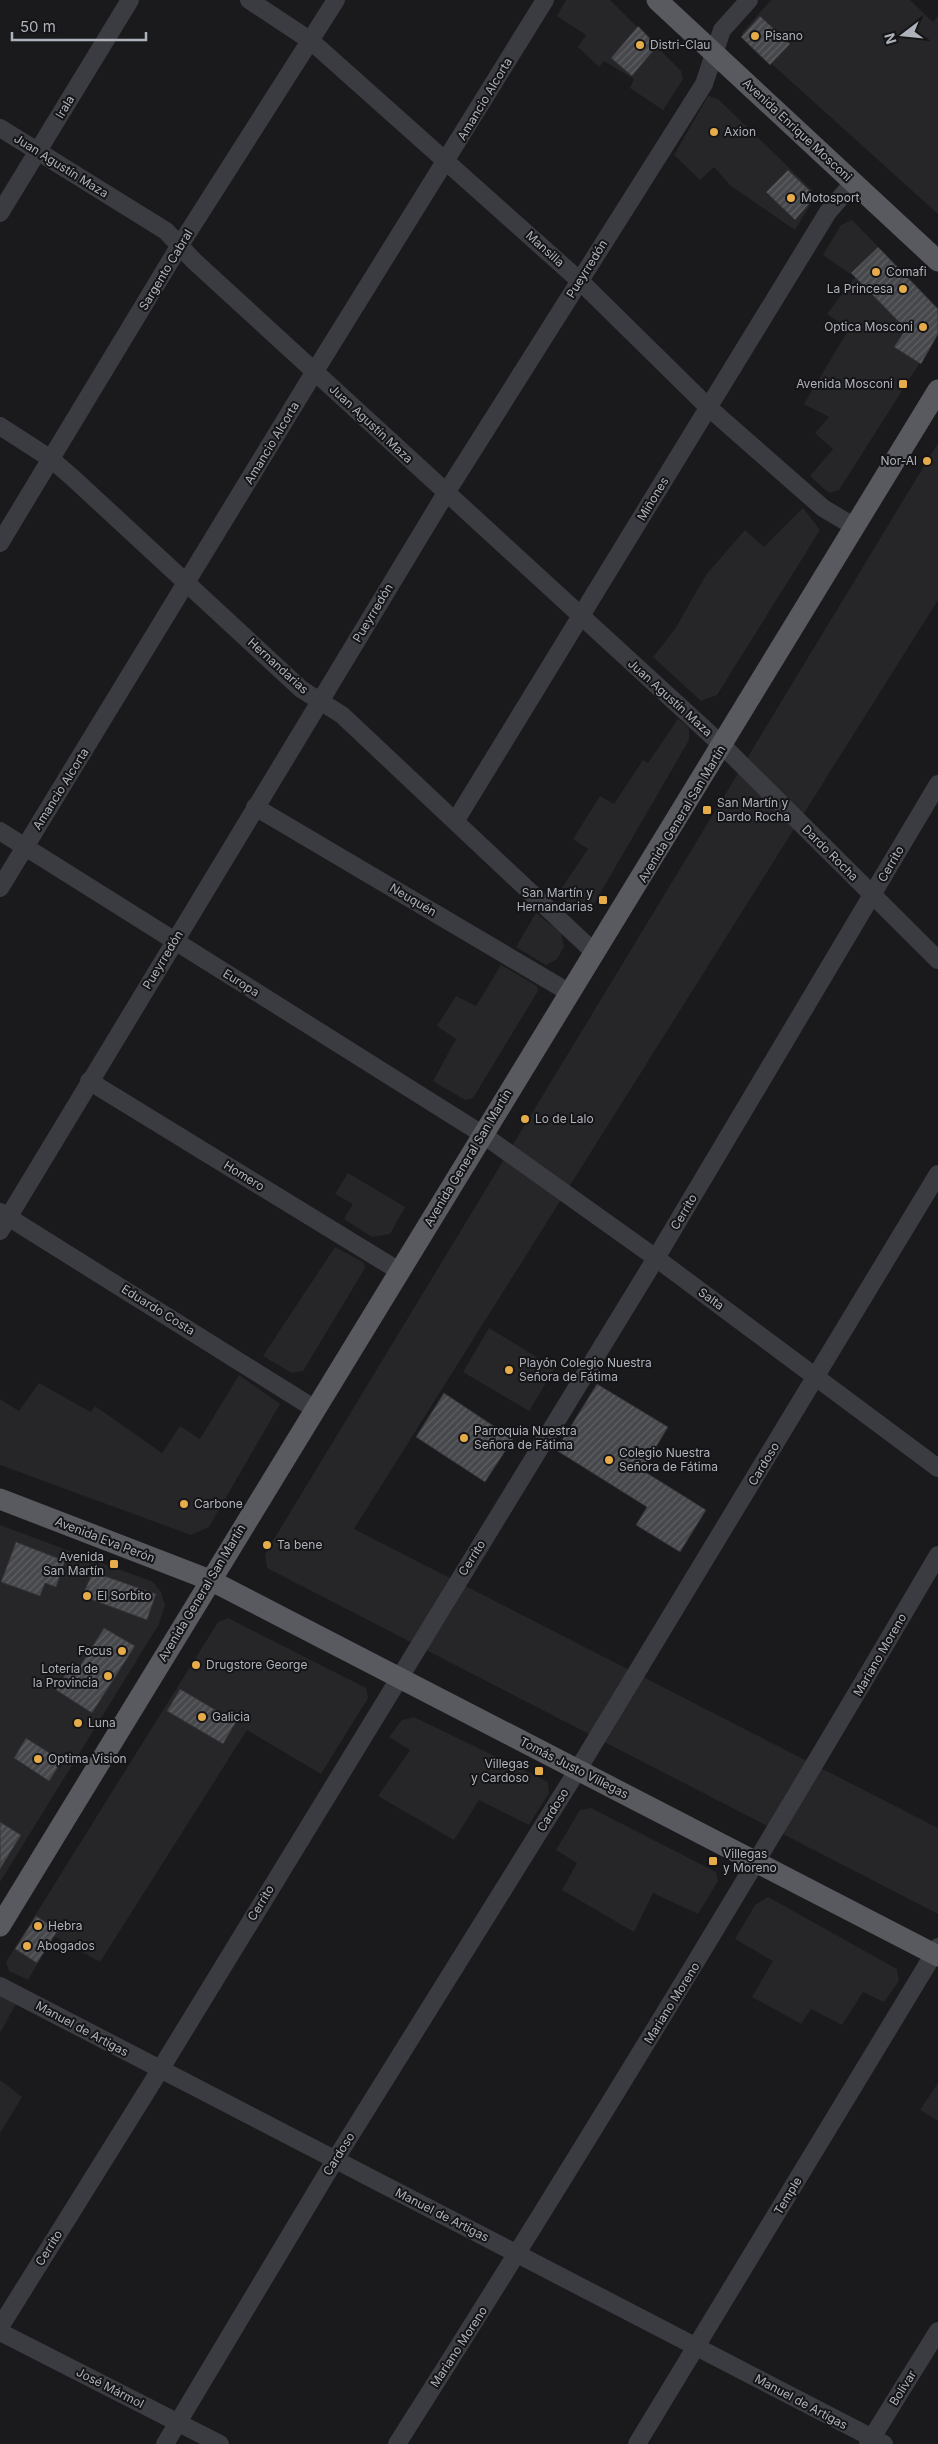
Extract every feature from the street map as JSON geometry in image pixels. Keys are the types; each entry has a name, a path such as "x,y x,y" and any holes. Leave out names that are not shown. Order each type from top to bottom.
{"main road":[{"name":"Avenida Enrique Mosconi","path":"656,0 938,261"},
{"name":"Avenida General San Martín","path":"0,1926 482,1134 723,746 938,390"},
{"name":"Avenida Eva Perón","path":"0,1499 210,1580"},
{"name":"Tomás Justo Villegas","path":"210,1580 578,1771 937,1953"}],"street":[{"name":"Irala","path":"0,213 130,0"},
{"name":"Mansilla","path":"249,0 311,41 580,281 708,407 824,508 855,527"},
{"name":"Sargento Cabral","path":"0,543 180,245 336,0"},
{"name":"Amancio Alcorta","path":"0,888 188,583 315,371 447,161 545,0"},
{"name":"Pueyrredón","path":"3,1220 446,493 704,84 722,30 749,0"},
{"name":"Juan Agustín Maza","path":"0,128 166,231 193,260 723,746"},
{"name":"Miñones","path":"456,820 828,212 854,182"},
{"name":"Hernandarias","path":"0,426 51,459 188,583 301,689 342,715 456,820 595,953"},
{"name":"Dardo Rocha","path":"723,746 938,960"},
{"name":"Cerrito","path":"0,2327 160,2070 656,1258 938,784"},
{"name":"Neuquén","path":"255,807 570,993"},
{"name":"Europa","path":"0,831 482,1134"},
{"name":"Homero","path":"89,1081 399,1272"},
{"name":"Salta","path":"482,1134 656,1258 938,1468"},
{"name":"Cardoso","path":"165,2444 335,2160 578,1771 938,1174"},
{"name":"Eduardo Costa","path":"3,1220 315,1409"},
{"name":"Mariano Moreno","path":"397,2444 518,2254 758,1862 938,1555"},
{"name":"Temple","path":"637,2444 937,1953"},
{"name":"Manuel de Artigas","path":"0,1986 518,2254 874,2442"},
{"name":"Bolívar","path":"874,2442 938,2331"},
{"name":"José Mármol","path":"0,2332 220,2444"}],"shaded area":[{"path":"566,0 610,0 681,71 683,79 663,110 630,88 634,79 604,61 599,67 578,47 586,35 557,16"},
{"path":"771,0 910,0 933,22 938,16 938,214 743,38 742,33"},
{"path":"708,96 718,99 812,190 812,202 795,230 731,186 714,167 700,180 674,155"},
{"path":"852,220 938,308 938,334 839,490 829,493 810,476 833,449 815,433 829,417 804,404 849,329 827,314 855,277 823,255 841,225"},
{"path":"938,443 938,600 354,1529 938,1828 938,1914 267,1568 265,1554"},
{"path":"803,508 820,530 717,695 701,701 653,657 675,629 706,575 745,530 764,547"},
{"path":"678,719 689,728 689,740 591,909 579,912 557,895 588,849 573,839 600,796 614,804 643,760 648,763"},
{"path":"536,913 561,933 564,947 557,959 546,965 516,947"},
{"path":"501,965 537,986 538,991 473,1098 465,1100 433,1081 456,1039 437,1026 456,996 476,1006"},
{"path":"348,1173 405,1207 390,1234 372,1237 344,1219 353,1204 335,1194"},
{"path":"335,1247 363,1262 365,1268 303,1371 292,1373 263,1356"},
{"name":"Playón Colegio Nuestra Señora de Fátima","path":"489,1328 555,1368 529,1411 463,1372"},
{"path":"239,1375 280,1404 209,1527 191,1535 0,1465 0,1399 19,1411 39,1383 91,1412 95,1406 162,1453 180,1426 200,1439"},
{"path":"0,1525 153,1582 161,1592 165,1605 159,1624 0,1882"},
{"path":"228,1618 366,1688 368,1698 321,1774 247,1730 100,1962 54,1936 28,1980 9,1971 6,1962 218,1622"},
{"path":"414,1717 548,1782 549,1793 529,1825 479,1800 454,1840 378,1796 410,1750 389,1737 402,1720"},
{"path":"591,1808 716,1872 718,1881 698,1914 653,1893 634,1932 562,1890 577,1863 556,1850 580,1810"},
{"path":"768,1897 897,1969 899,1981 884,2002 863,1992 842,2025 811,2009 801,2024 752,1997 773,1961 735,1939 755,1905"},
{"path":"0,1996 16,2004 0,2033"},
{"path":"0,2080 22,2097 0,2133"},
{"path":"938,2083 938,2121 920,2110"}],"building":[{"path":"760,16 790,44 770,65 741,37"},
{"path":"638,26 657,46 632,76 611,58"},
{"name":"Motosport","path":"788,170 810,191 810,203 795,220 766,192"},
{"path":"878,247 938,309 938,334 921,364 894,347 906,329 851,273"},
{"name":"Colegio Nuestra Señora de Fátima","path":"597,1384 668,1427 642,1470 706,1510 680,1552 636,1525 647,1507 556,1450"},
{"name":"Parroquia Nuestra Señora de Fátima","path":"444,1393 513,1439 485,1482 416,1437"},
{"path":"16,1542 65,1561 56,1587 45,1583 40,1596 1,1582"},
{"path":"93,1572 156,1594 147,1620 82,1596"},
{"path":"104,1628 135,1646 92,1713 56,1690 70,1667 77,1671"},
{"name":"Galicia","path":"180,1689 236,1722 223,1744 167,1711"},
{"name":"Optima Vision","path":"26,1738 62,1761 49,1781 14,1758"},
{"path":"0,1822 21,1835 0,1869"},
{"path":"36,1916 58,1930 37,1963 15,1949"}],"place":[{"name":"Pisano","path":"755,36"},
{"name":"Distri-Clau","path":"640,45"},
{"name":"Axion","path":"714,132"},
{"name":"Motosport","path":"791,198"},
{"name":"Comafi","path":"876,272"},
{"name":"La Princesa","path":"903,289"},
{"name":"Optica Mosconi","path":"923,327"},
{"name":"Avenida Mosconi","path":"903,384"},
{"name":"Nor-Al","path":"927,461"},
{"name":"San Martín y Dardo Rocha","path":"707,810"},
{"name":"San Martín y Hernandarias","path":"603,900"},
{"name":"Lo de Lalo","path":"525,1119"},
{"name":"Playón Colegio Nuestra Señora de Fátima","path":"509,1370"},
{"name":"Parroquia Nuestra Señora de Fátima","path":"464,1438"},
{"name":"Colegio Nuestra Señora de Fátima","path":"609,1460"},
{"name":"Carbone","path":"184,1504"},
{"name":"Ta bene","path":"267,1545"},
{"name":"Avenida San Martín","path":"114,1564"},
{"name":"El Sorbito","path":"87,1596"},
{"name":"Focus","path":"122,1651"},
{"name":"Drugstore George","path":"196,1665"},
{"name":"Lotería de la Provincia","path":"108,1676"},
{"name":"Galicia","path":"202,1717"},
{"name":"Luna","path":"78,1723"},
{"name":"Optima Vision","path":"38,1759"},
{"name":"Villegas y Cardoso","path":"539,1771"},
{"name":"Villegas y Moreno","path":"713,1861"},
{"name":"Hebra","path":"38,1926"},
{"name":"Abogados","path":"27,1946"}]}
